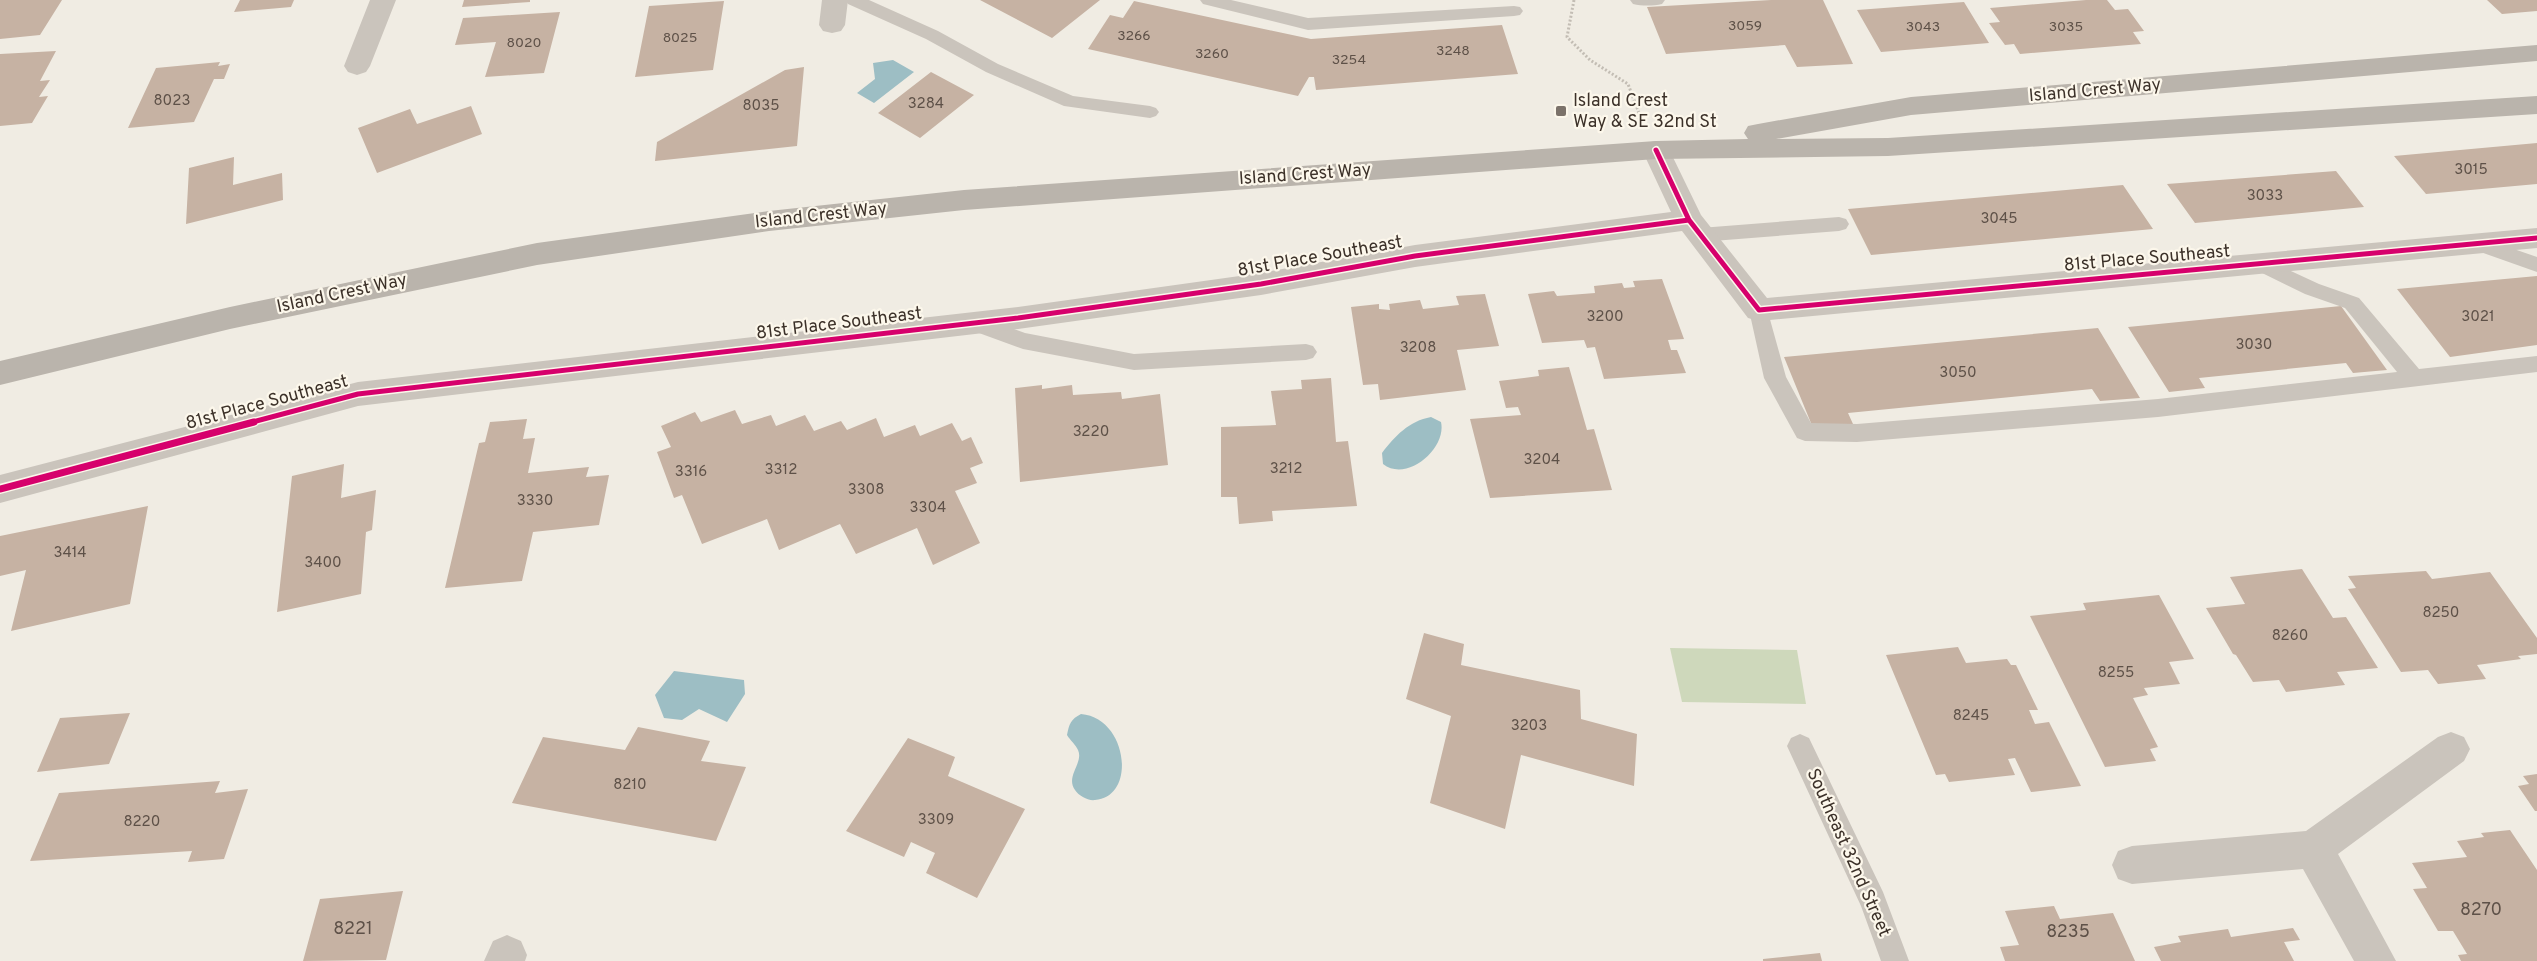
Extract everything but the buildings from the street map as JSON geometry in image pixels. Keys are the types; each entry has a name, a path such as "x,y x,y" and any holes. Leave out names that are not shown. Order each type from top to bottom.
{"main road":[{"name":"Island Crest Way","path":"0,373 230,318 537,254 769,221 964,200 1656,150 1911,106 2537,54"},
{"name":"Island Crest Way","path":"1656,150 1888,147 2537,105"}],"street":[{"path":"357,66 383,0"},
{"path":"832,26 834,0"},
{"path":"1656,150 1694,227 1759,310"},
{"name":"81st Place Southeast","path":"0,489 358,394 975,323 1262,284 1416,256 1694,227"},
{"name":"81st Place Southeast","path":"1759,310 2537,238"},
{"path":"2132,865 2313,849 2451,749"},
{"path":"2313,849 2376,961"}],"lane":[{"path":"854,0 932,35 992,68 1070,102 1150,112"},
{"path":"1209,0 1308,24 1514,10"},
{"path":"1639,0 1656,0"},
{"path":"1694,227 1839,224"},
{"path":"2479,244 2537,265"},
{"path":"2261,264 2312,290 2352,303 2414,378"},
{"path":"1759,310 1775,378 1805,432 1857,433 2158,408 2537,364"},
{"path":"975,323 1023,341 1134,362 1305,352"},
{"name":"Southeast 32nd Street","path":"1800,746 1873,902 1894,961"}],"path":[{"path":"1574,0 1568,38 1590,60 1628,84 1639,113 1624,153"}],"green space":[{"path":"1670,648 1797,650 1806,704 1682,702"}],"water":[{"path":"893,60 914,72 874,103 857,93 875,79 873,63"},
{"path":"1431,417 1441,422 1438,442 1432,452 1413,466 1403,469 1393,469 1383,464 1382,453 1397,435 1416,422"},
{"path":"674,671 744,680 745,694 727,722 699,709 682,720 664,718 655,695"},
{"path":"1081,714 1097,719 1109,729 1117,742 1121,757 1121,773 1117,786 1108,796 1095,800 1081,796 1075,790 1072,780 1079,755 1077,748 1067,735 1071,722"}],"cycle path":[{"path":"1656,150 1689,220 1759,310 2537,238"},
{"path":"0,489 358,394 1018,318 1261,284 1415,256 1689,220"}],"place":[{"name":"Island Crest Way & SE 32nd St","path":"1561,111"}]}
